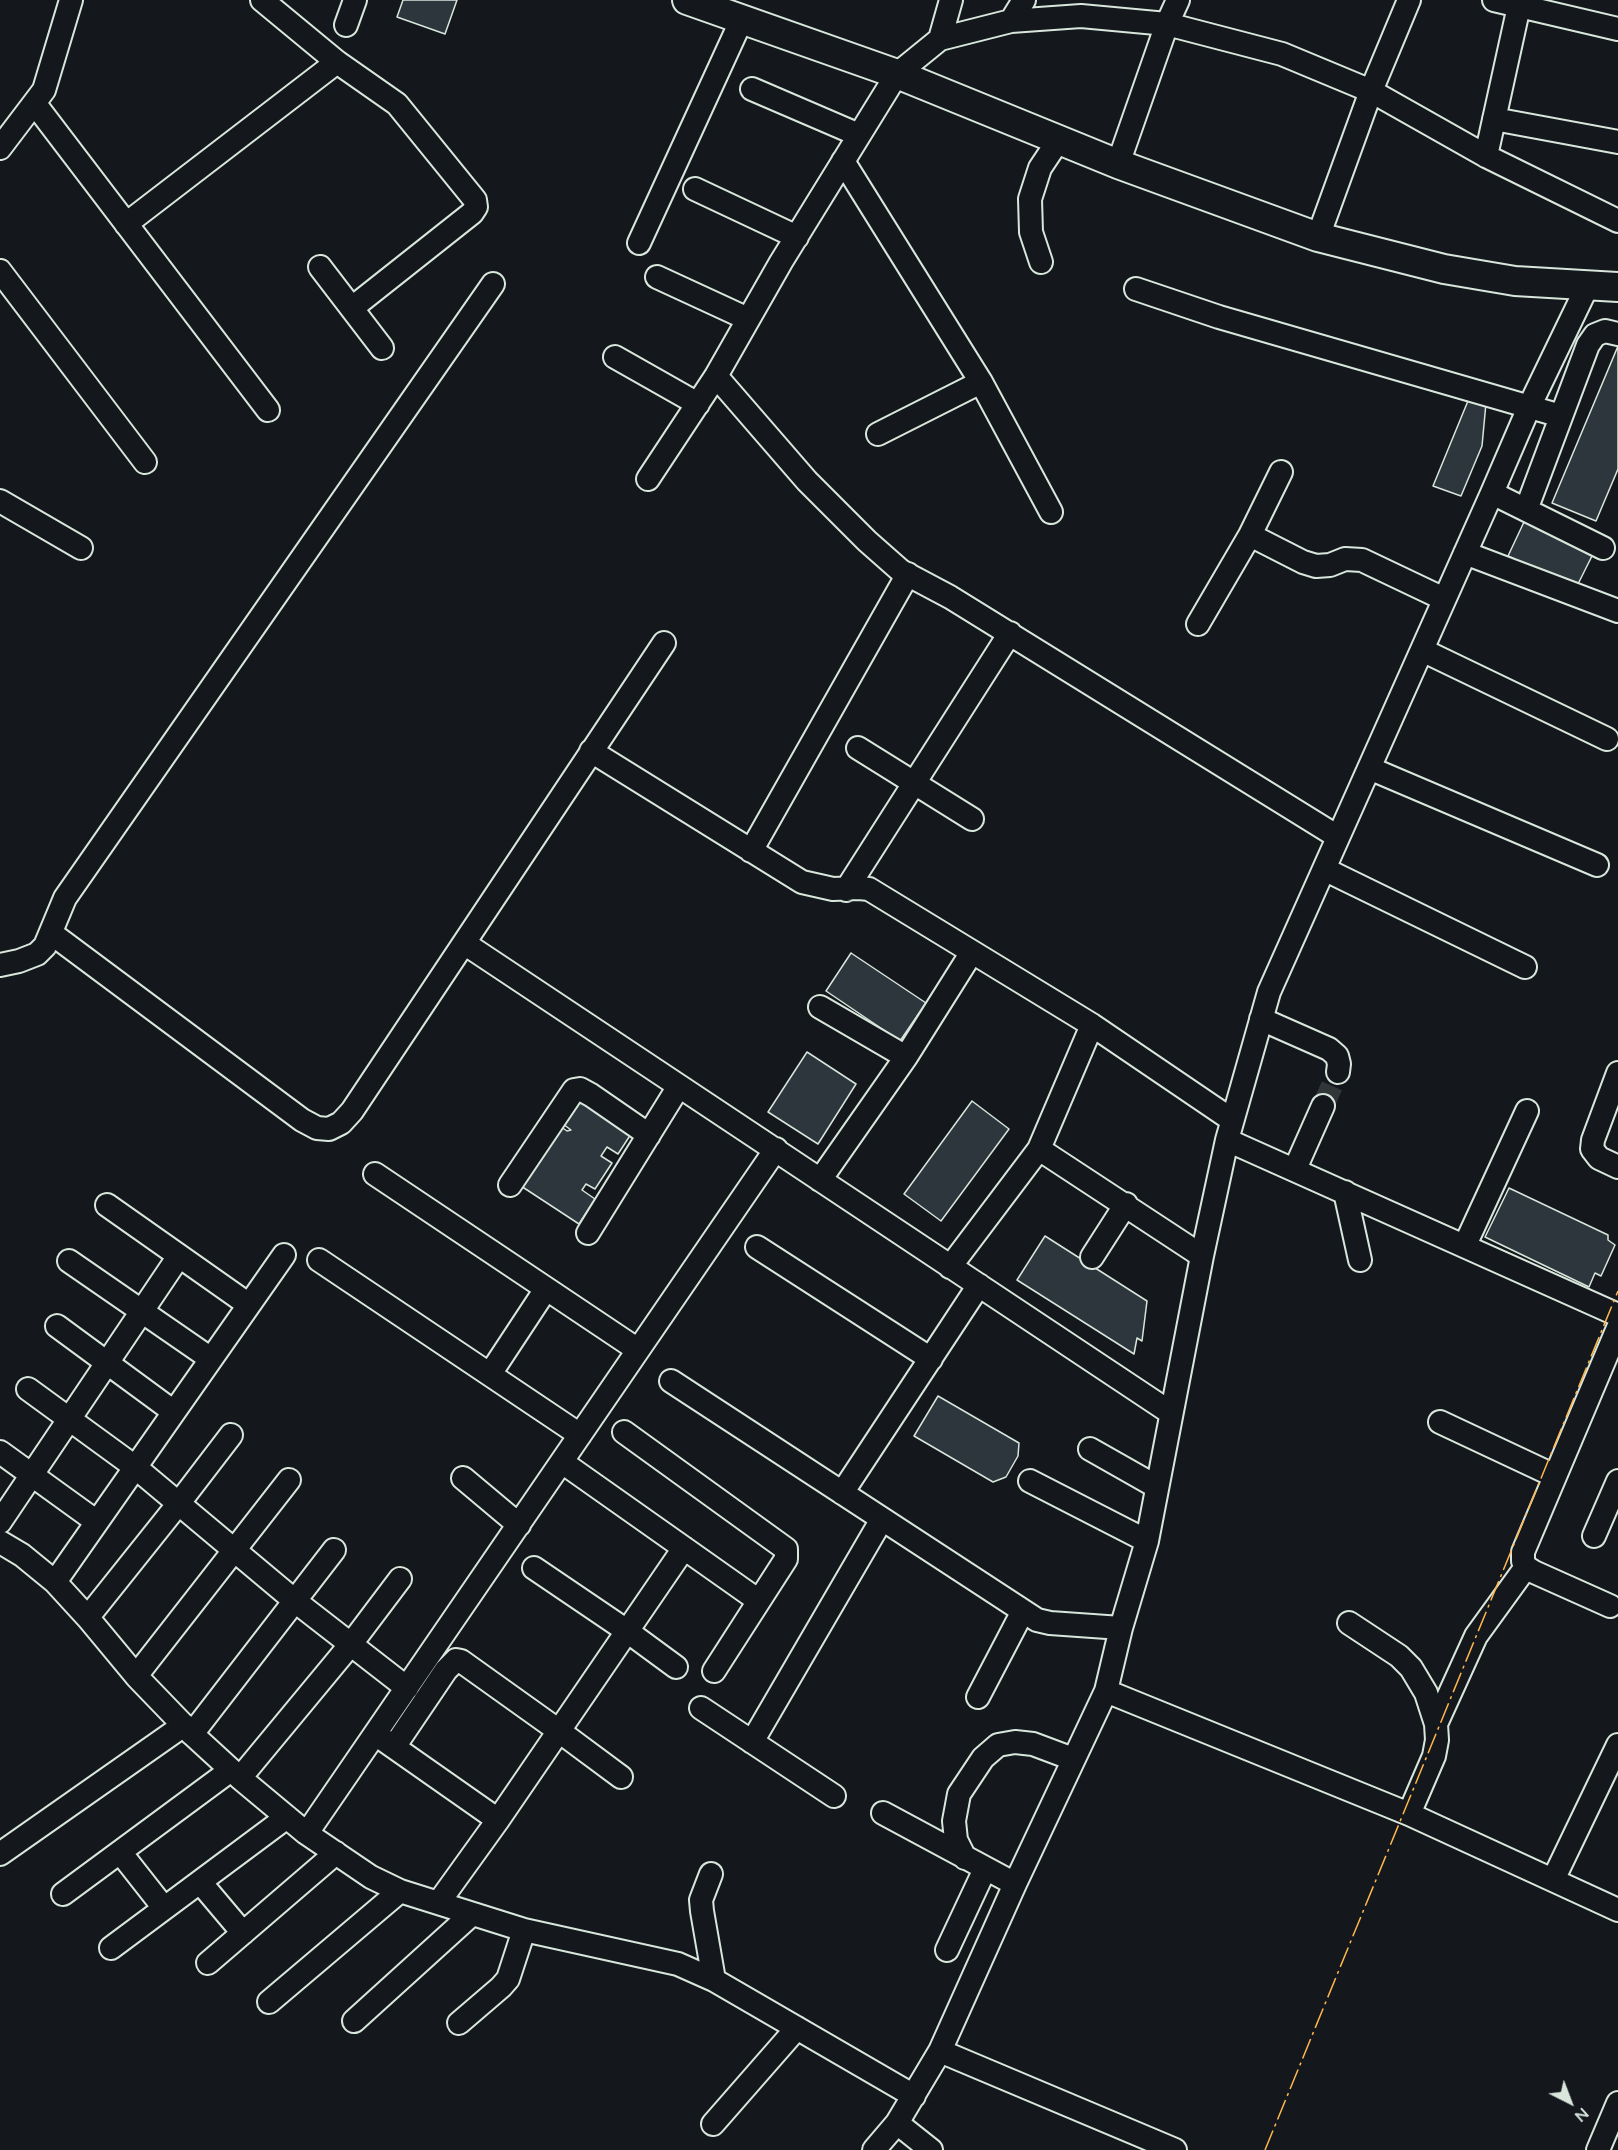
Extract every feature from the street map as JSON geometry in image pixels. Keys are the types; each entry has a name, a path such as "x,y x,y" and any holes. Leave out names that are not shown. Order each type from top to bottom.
{"main road":[{"path":"687,0 897,74 1118,164 1318,237 1444,269 1515,281 1618,287"}],"street":[{"path":"0,148 44,90 71,0"},
{"path":"262,0 337,62 397,104 475,200 476,207 472,213 352,308"},
{"path":"346,25 355,0"},
{"path":"940,39 951,0"},
{"path":"1011,21 1024,0"},
{"path":"1118,164 1167,24 1178,0"},
{"path":"1318,237 1371,91 1408,0"},
{"path":"1494,0 1618,29"},
{"path":"1486,156 1519,6"},
{"path":"648,479 716,376 797,237 897,74 940,39 1011,21 1081,16 1167,24 1282,54 1371,91 1486,156 1618,221"},
{"path":"639,243 742,19"},
{"path":"126,224 337,62"},
{"path":"752,88 860,135"},
{"path":"35,104 268,410"},
{"path":"1494,119 1618,142"},
{"path":"1041,262 1030,232 1030,199 1040,168 1059,141"},
{"path":"843,161 981,382 1051,512"},
{"path":"695,189 797,237"},
{"path":"320,267 382,348"},
{"path":"0,271 145,462"},
{"path":"657,277 748,320"},
{"path":"0,965 37,954 45,946 65,898 493,284"},
{"path":"874,2150 897,2124 940,2051 1015,1884 1106,1691 1121,1628 1147,1541 1202,1256 1230,1130 1269,992 1530,405 1587,286"},
{"path":"1136,289 1219,317 1530,405 1561,416"},
{"path":"1526,510 1588,345 1595,335 1605,331 1618,334"},
{"path":"615,357 698,404"},
{"path":"716,376 807,481 867,542 908,574 1010,633 1338,837"},
{"path":"878,434 981,382"},
{"path":"1198,624 1250,535 1281,472"},
{"path":"1492,493 1603,548"},
{"path":"0,501 81,548"},
{"path":"1250,535 1303,562 1316,566 1330,565 1345,559 1362,560 1444,599"},
{"path":"1465,553 1618,611"},
{"path":"751,851 908,574"},
{"path":"846,890 1010,633"},
{"path":"51,933 302,1120 317,1128 329,1130 341,1123 352,1112 664,643"},
{"path":"1422,650 1607,739"},
{"path":"858,748 972,819"},
{"path":"591,751 802,882 846,890 869,889 1092,1025 1230,1130 1295,1169 1618,1315"},
{"path":"1369,768 1597,866"},
{"path":"1324,869 1525,967"},
{"path":"464,943 1171,1413"},
{"path":"820,1180 906,1057 972,952"},
{"path":"820,1007 906,1057"},
{"path":"1261,1019 1329,1049 1337,1056 1340,1064 1338,1072"},
{"path":"950,1267 1040,1149 1092,1025"},
{"path":"1618,1073 1593,1140 1592,1149 1599,1158 1618,1167"},
{"path":"588,1233 679,1086"},
{"path":"510,1185 574,1090 580,1089 586,1092 649,1135"},
{"path":"1295,1169 1323,1106"},
{"path":"1465,1245 1527,1111"},
{"path":"307,1833 776,1149"},
{"path":"1040,1149 1202,1256"},
{"path":"375,1174 638,1350"},
{"path":"1345,1192 1360,1260"},
{"path":"1092,1257 1126,1204"},
{"path":"107,1205 249,1305"},
{"path":"757,1247 931,1359"},
{"path":"55,1582 284,1255"},
{"path":"0,1522 179,1256"},
{"path":"319,1260 580,1435"},
{"path":"69,1261 211,1359"},
{"path":"842,1493 979,1285"},
{"path":"490,1374 546,1289"},
{"path":"57,1326 174,1412"},
{"path":"1610,1606 1534,1572 1526,1567 1523,1552 1618,1328"},
{"path":"671,1382 1037,1620 1121,1628"},
{"path":"28,1389 135,1467 295,1601 407,1688"},
{"path":"1440,1422 1555,1476"},
{"path":"624,1432 786,1549 786,1559 714,1671"},
{"path":"88,1617 231,1435"},
{"path":"1090,1449 1157,1487"},
{"path":"0,1452 97,1522"},
{"path":"562,1462 759,1601"},
{"path":"463,1478 519,1525"},
{"path":"136,1676 289,1480"},
{"path":"1030,1481 1147,1541"},
{"path":"1594,1536 1616,1490"},
{"path":"752,1742 882,1519"},
{"path":"0,1542 22,1555 55,1582 88,1617 136,1676 188,1730 236,1774 307,1833 371,1877 400,1891 524,1930 678,1964 714,1980 914,2096"},
{"path":"439,1902 498,1820 684,1548"},
{"path":"0,1854 188,1730 334,1551"},
{"path":"1436,1724 1476,1636 1526,1567"},
{"path":"534,1568 676,1667"},
{"path":"63,1894 120,1852 236,1774 351,1644 400,1579"},
{"path":"978,1697 1023,1611"},
{"path":"1349,1623 1399,1656 1411,1668 1425,1693 1436,1724 1437,1740 1434,1756 1409,1814"},
{"path":"394,1748 456,1660 461,1661 621,1777"},
{"path":"1106,1691 1409,1814 1618,1910"},
{"path":"701,1708 834,1796"},
{"path":"375,1734 498,1820"},
{"path":"975,1864 956,1840 954,1821 959,1794 983,1758 998,1745 1015,1742 1033,1744 1073,1760"},
{"path":"1553,1880 1615,1757"},
{"path":"883,1813 1015,1884"},
{"path":"111,1948 287,1817"},
{"path":"120,1852 164,1908"},
{"path":"208,1963 336,1853"},
{"path":"947,1950 975,1864"},
{"path":"711,1874 701,1900 714,1980"},
{"path":"200,1882 243,1933"},
{"path":"269,2002 400,1891"},
{"path":"354,2021 472,1914"},
{"path":"459,2023 508,1979 524,1930"},
{"path":"713,2124 797,2028"},
{"path":"940,2051 1175,2150"},
{"path":"1598,2150 1618,2103"},
{"path":"897,2124 931,2150"}],"building":[{"path":"403,0 457,0 445,34 397,17"},
{"path":"1618,346 1618,469 1596,521 1552,503"},
{"path":"1470,396 1486,403 1482,446 1461,496 1433,486"},
{"path":"1524,522 1593,554 1576,588 1508,556"},
{"path":"851,953 926,1003 900,1041 826,991"},
{"path":"807,1052 856,1084 818,1144 768,1112"},
{"path":"579,1100 631,1134 618,1154 607,1147 601,1156 612,1163 595,1189 586,1184 582,1190 595,1199 579,1224 521,1186 554,1122 567,1131 571,1130 563,1124"},
{"path":"972,1101 1009,1129 941,1221 904,1194"},
{"path":"1509,1188 1608,1235 1608,1240 1615,1245 1601,1276 1595,1273 1589,1287 1485,1237"},
{"path":"1045,1236 1147,1301 1142,1341 1137,1338 1134,1354 1017,1280"},
{"path":"938,1396 1019,1443 1018,1456 1006,1477 993,1482 914,1436"}],"tunnel":[{"path":"1323,1106 1338,1072"}],"power":[{"path":"1265,2150 1618,1291"}]}
